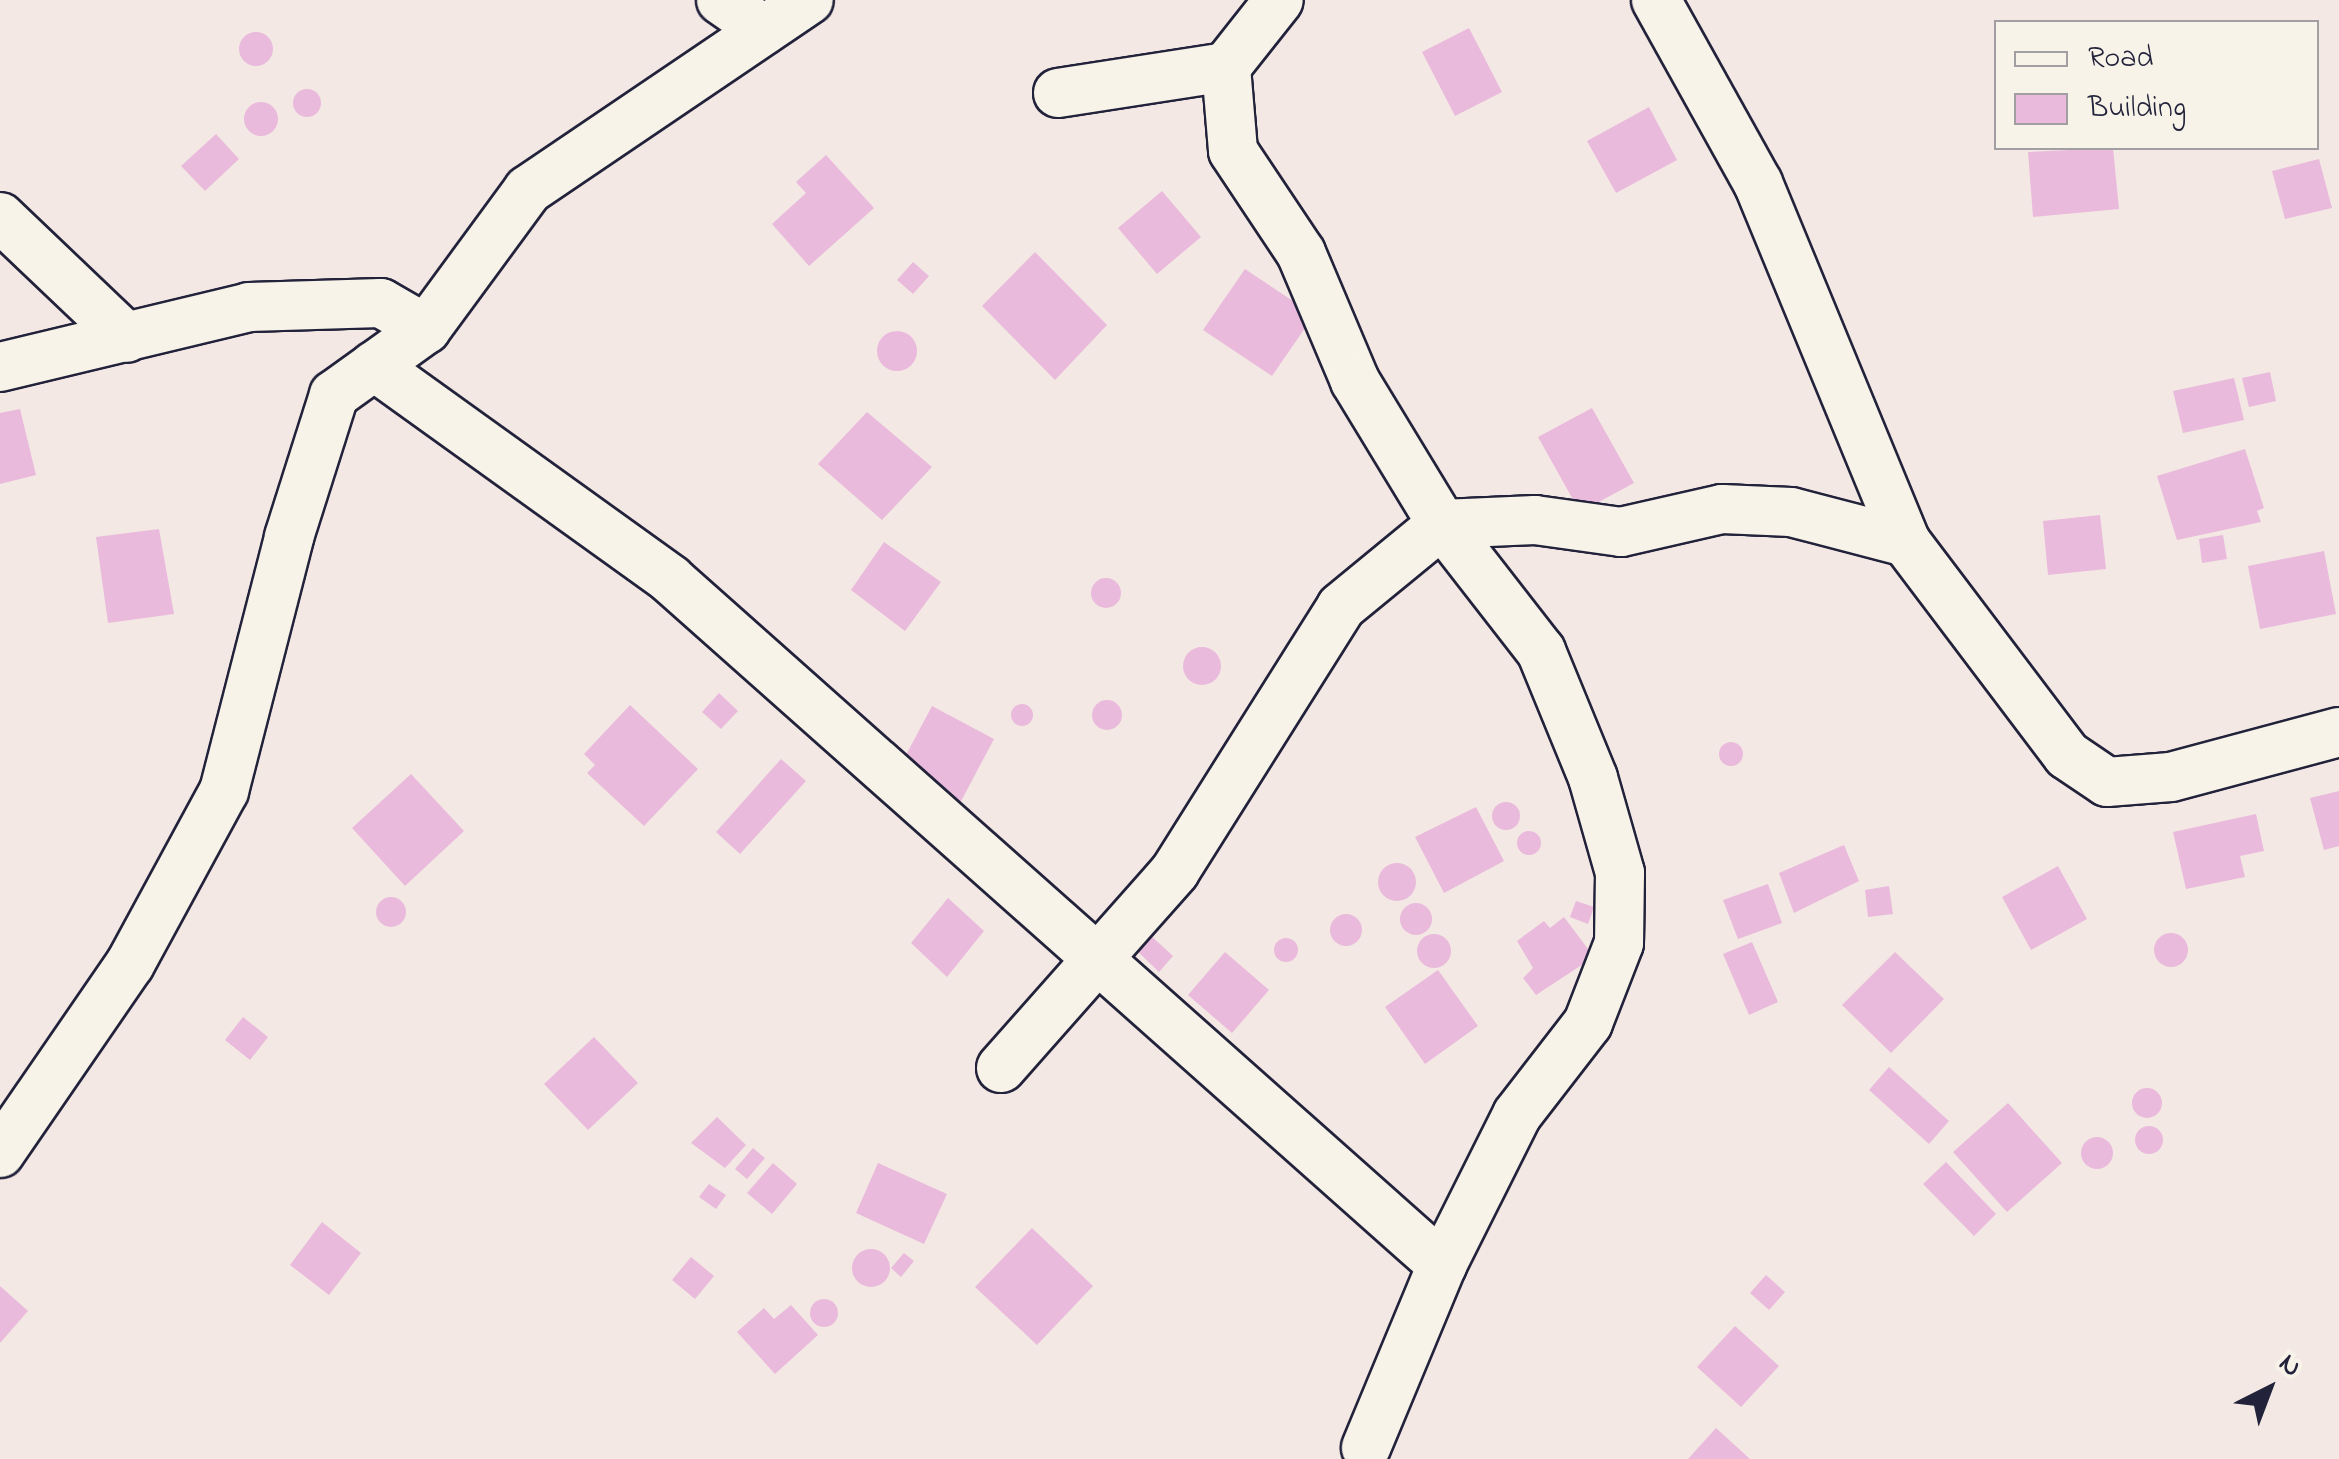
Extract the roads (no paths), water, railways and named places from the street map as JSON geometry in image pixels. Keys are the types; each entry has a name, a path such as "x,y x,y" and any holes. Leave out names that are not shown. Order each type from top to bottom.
{"street":[{"path":"721,0 764,30"},
{"path":"0,1153 130,964 224,790 334,395 426,329 528,190 809,0"},
{"path":"1279,0 1226,68 1233,151 1301,253 1354,381 1442,524 1541,652 1593,778 1620,873 1619,943 1588,1023 1517,1115 1442,1265 1366,1448"},
{"path":"1656,0 1758,183 1906,542 2067,754 2108,782 2171,777 2339,732"},
{"path":"1058,94 1226,68"},
{"path":"0,217 126,338"},
{"path":"0,367 249,307 381,303 426,329"},
{"path":"374,366 670,580 1442,1265"},
{"path":"1001,1068 1175,871 1341,607 1442,524 1535,520 1621,532 1722,509 1791,512 1906,542"}]}
